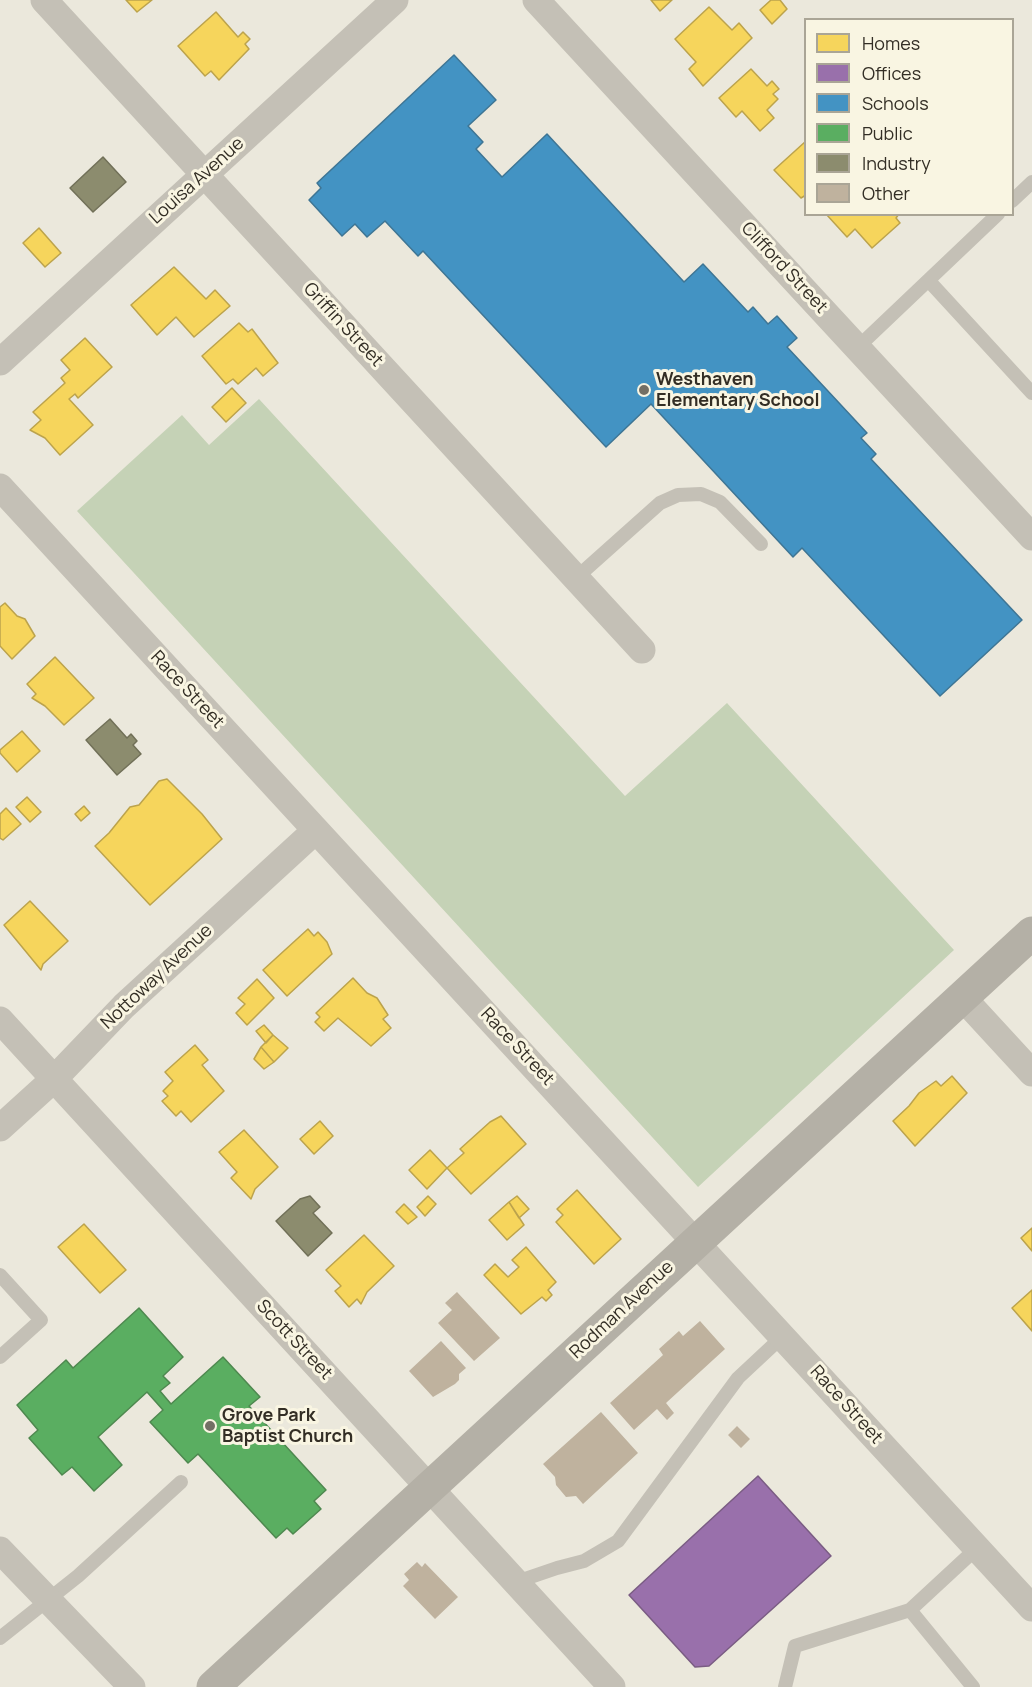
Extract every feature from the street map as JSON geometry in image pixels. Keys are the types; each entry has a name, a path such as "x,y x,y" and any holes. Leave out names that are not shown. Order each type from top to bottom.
{"street":[{"name":"Griffin Street","path":"44,0 642,650"},
{"name":"Louisa Avenue","path":"0,362 395,0"},
{"name":"Clifford Street","path":"536,0 1032,537"},
{"name":"Race Street","path":"0,487 1032,1608"},
{"name":"Nottoway Avenue","path":"0,1128 54,1079 124,1006 316,830"},
{"name":"Rodman Avenue","path":"213,1687 1032,933"},
{"path":"962,997 1032,1073"},
{"name":"Scott Street","path":"0,1020 612,1687"},
{"path":"0,1550 132,1687"}],"lane":[{"path":"1014,199 1032,182"},
{"path":"857,348 996,216"},
{"path":"929,281 1032,393"},
{"path":"576,578 660,502 678,495 701,494 720,502 761,544"},
{"path":"0,1275 40,1320 0,1357"},
{"path":"516,1582 584,1561 618,1541 738,1378 783,1336"},
{"path":"0,1638 78,1576 181,1482"},
{"path":"785,1687 795,1646 910,1610 977,1548"},
{"path":"910,1610 973,1687"}],"green space":[{"path":"259,399 625,796 727,703 954,950 698,1187 77,511 182,415 209,445"}],"building: Homes":[{"path":"126,0 152,0 137,12"},
{"path":"651,0 672,0 660,11"},
{"path":"771,0 780,0 787,9 772,24 760,10"},
{"path":"709,7 732,30 739,23 752,38 703,86 689,69 696,62 675,39"},
{"path":"216,12 238,37 243,32 250,39 245,44 249,49 219,80 211,71 205,76 178,46"},
{"path":"751,69 767,86 772,81 779,89 773,94 778,99 767,110 774,118 760,131 742,111 736,117 719,98"},
{"path":"804,143 804,196 801,198 774,170"},
{"path":"828,216 898,216 896,218 900,223 872,248 855,229 847,237"},
{"path":"39,228 61,253 45,267 23,243"},
{"path":"174,267 206,299 215,290 230,306 194,337 176,317 157,335 131,305"},
{"path":"239,323 248,332 252,329 278,363 263,376 256,368 238,384 233,379 226,384 202,356"},
{"path":"85,338 112,367 78,398 75,394 69,399 93,425 60,455 45,438 30,430 41,420 33,412 65,383 61,378 70,370 61,360"},
{"path":"232,388 246,403 226,422 212,407"},
{"path":"5,603 17,616 25,619 35,636 12,659 0,646 0,607"},
{"path":"55,657 94,698 64,725 45,706 32,698 36,694 27,684"},
{"path":"22,731 40,751 17,772 0,753 0,750"},
{"path":"167,779 202,814 222,839 150,905 95,846 130,807 139,805 159,781"},
{"path":"27,797 41,812 30,822 16,807"},
{"path":"84,806 90,813 81,821 75,814"},
{"path":"6,808 21,824 3,840 0,838 0,814"},
{"path":"30,901 68,941 43,964 41,970 4,925"},
{"path":"308,929 314,936 318,932 327,942 332,954 287,996 263,970"},
{"path":"353,978 367,993 377,998 388,1015 383,1019 391,1028 371,1046 338,1018 324,1031 315,1022 320,1017 316,1013"},
{"path":"257,979 274,998 247,1025 236,1013 245,1004 238,998"},
{"path":"264,1025 273,1035 266,1043 256,1031"},
{"path":"273,1035 288,1048 274,1062 261,1047"},
{"path":"195,1045 208,1060 202,1065 224,1091 191,1122 181,1111 176,1116 162,1101 168,1096 163,1091 173,1081 165,1072"},
{"path":"261,1047 274,1062 264,1069 254,1059"},
{"path":"952,1076 967,1093 915,1146 893,1121 919,1093 936,1081 941,1086"},
{"path":"501,1116 526,1144 471,1194 447,1168 464,1153 460,1149 490,1122"},
{"path":"320,1121 333,1136 314,1154 300,1139"},
{"path":"244,1130 278,1167 255,1189 251,1199 231,1178 237,1172 219,1152"},
{"path":"430,1150 447,1168 427,1189 409,1170"},
{"path":"577,1190 621,1239 594,1264 556,1222 563,1215 557,1209"},
{"path":"428,1196 436,1204 425,1216 417,1207"},
{"path":"517,1196 529,1209 519,1218 509,1202"},
{"path":"509,1202 524,1225 507,1240 489,1220"},
{"path":"404,1204 417,1217 408,1224 396,1212"},
{"path":"84,1224 126,1270 100,1293 58,1247"},
{"path":"1032,1228 1032,1251 1021,1238"},
{"path":"364,1235 394,1266 367,1292 361,1304 357,1299 349,1307 335,1291 341,1286 326,1270"},
{"path":"526,1247 556,1282 548,1290 552,1295 546,1301 542,1297 521,1314 484,1275 495,1264 508,1277 519,1267 512,1260"},
{"path":"1032,1290 1032,1331 1012,1308"}],"building: Offices":[{"path":"758,1476 831,1556 709,1666 695,1667 629,1595"}],"building: Schools":[{"path":"454,55 496,100 468,126 483,142 476,149 502,177 547,134 684,282 703,264 748,312 753,307 768,324 777,316 797,338 787,347 867,433 861,438 876,454 871,459 1022,620 940,696 802,548 793,557 651,404 606,447 423,251 418,256 385,221 367,237 355,224 342,236 309,200 321,188 317,183"}],"building: Public":[{"name":"Grove Park Baptist Church","path":"139,1308 183,1357 163,1376 170,1383 160,1391 171,1404 223,1357 260,1397 249,1406 326,1490 314,1501 321,1509 293,1534 287,1528 276,1538 198,1454 188,1463 150,1422 163,1410 147,1392 98,1437 122,1465 94,1491 72,1467 62,1475 29,1438 38,1430 17,1405 66,1360 73,1368"}],"building: Industry":[{"path":"103,157 126,182 93,212 70,188"},
{"path":"110,719 127,738 131,734 137,741 133,745 141,754 117,775 86,740"},
{"path":"310,1196 320,1207 313,1213 332,1233 308,1256 276,1221 300,1199"}],"building: Other":[{"path":"457,1292 500,1338 474,1361 438,1323 452,1310 445,1303"},
{"path":"700,1321 725,1349 666,1403 674,1413 667,1420 657,1409 634,1430 610,1403 663,1355 659,1349 679,1331 683,1336"},
{"path":"441,1341 466,1368 459,1374 459,1380 455,1384 433,1397 409,1371"},
{"path":"601,1412 638,1453 583,1504 576,1496 566,1497 556,1485 555,1477 543,1464"},
{"path":"737,1426 750,1439 741,1448 728,1435"},
{"path":"417,1562 422,1567 425,1563 458,1597 435,1619 403,1586 409,1580 404,1574"}],"place":[{"name":"Westhaven Elementary School","path":"644,390"},
{"name":"Grove Park Baptist Church","path":"210,1426"}]}
